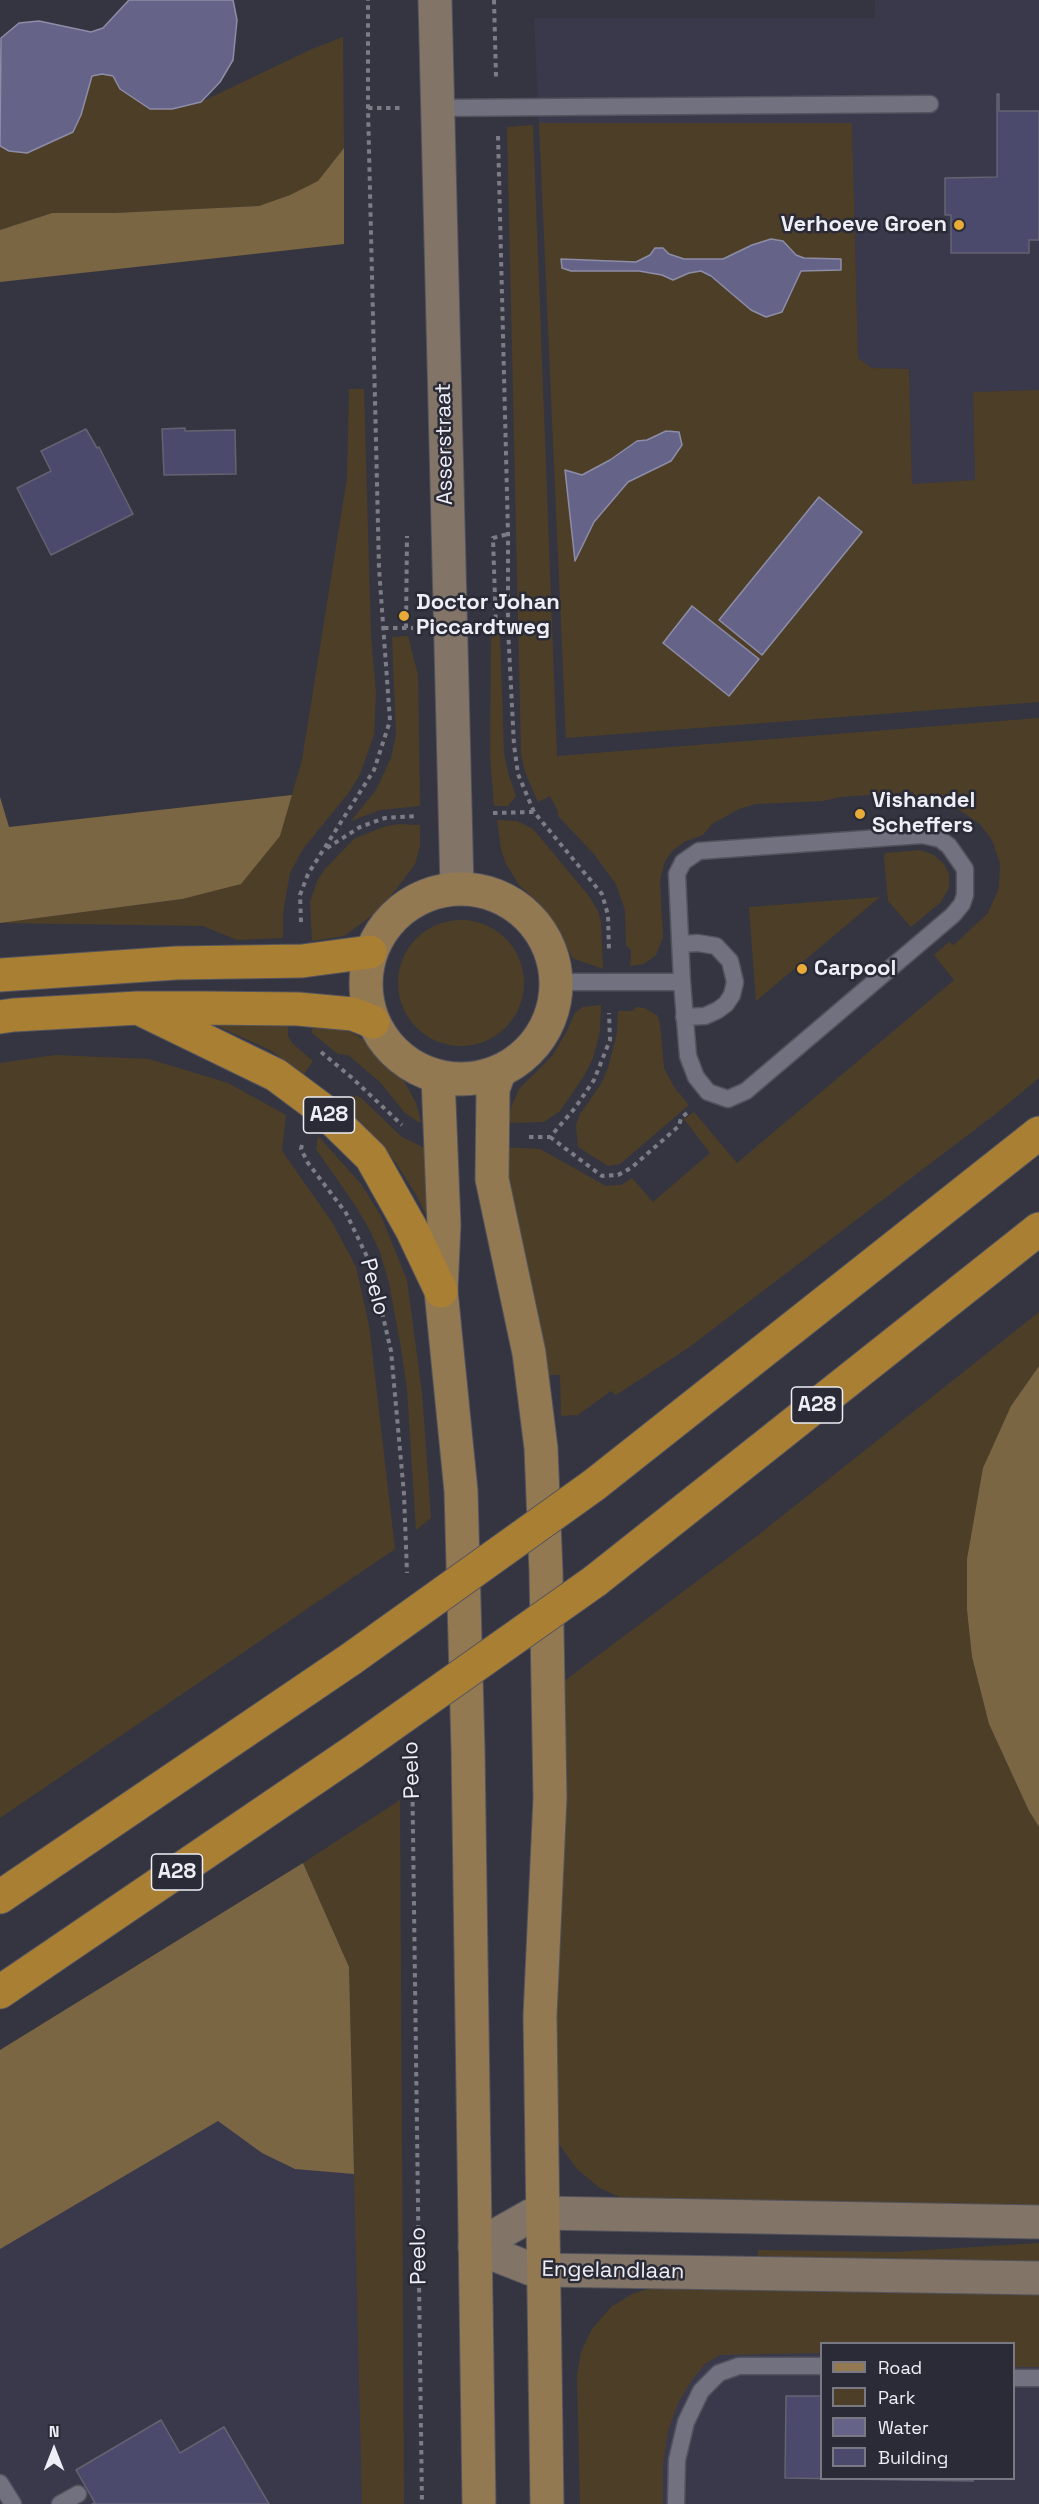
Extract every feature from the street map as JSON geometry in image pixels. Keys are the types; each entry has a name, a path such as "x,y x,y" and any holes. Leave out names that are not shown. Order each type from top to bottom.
{"highway":[{"path":"0,975 176,963 302,961 370,952"},
{"name":"A28","path":"138,1008 276,1075 323,1110 371,1157 412,1230 441,1291"},
{"name":"A28","path":"0,1017 138,1008 298,1009 353,1014 373,1022"},
{"path":"0,1897 351,1659 594,1485 1039,1133"},
{"name":"A28","path":"0,1992 353,1752 595,1581 1039,1229"}],"main road":[{"name":"Asserstraat","path":"435,0 457,888"},
{"path":"457,888 495,893 525,911 545,936 553,959 552,1007 542,1033 524,1057 499,1073 480,1079 461,1080 438,1077 413,1066 389,1047 373,1022 366,995 366,968 370,952 380,932 400,911 422,897 457,888"},
{"path":"499,1073 493,1089 492,1179 530,1353 541,1448 546,1572 550,1798 540,2016 541,2213 547,2504"},
{"path":"438,1077 444,1225 441,1291 461,1491 468,1749 479,2504"},
{"path":"475,2247 530,2216 541,2213 1039,2222"},
{"name":"Engelandlaan","path":"475,2247 531,2269 543,2270 1039,2278"}],"lane":[{"path":"436,108 930,104"},
{"path":"922,835 940,839 949,846 965,869 965,895 962,904 953,915 746,1091 728,1099 708,1092 696,1077 688,1056 680,944 677,873 683,862 699,851 922,835"},
{"path":"680,944 698,943 716,946 729,961 735,982 732,995 718,1010 705,1016 684,1017"},
{"path":"554,982 681,982"},
{"path":"676,2504 677,2460 686,2422 701,2391 719,2373 739,2366 820,2366"},
{"path":"1015,2378 1039,2378"},
{"path":"0,2483 14,2504"},
{"path":"60,2504 78,2494"}],"path":[{"path":"302,961 300,895 308,873 374,770 390,721 379,568 368,131 368,0"},
{"path":"494,0 508,534 508,628 514,745 518,774 534,812 602,894 608,915 609,981"},
{"path":"496,628 493,537 508,534"},
{"path":"406,536 406,628"},
{"name":"Peelo","path":"351,1077 323,1110 303,1139 301,1149 308,1163 346,1213 371,1265 391,1351 404,1494 407,1575"},
{"path":"550,1137 602,1176 618,1175 631,1168 679,1126"},
{"name":"Peelo","path":"411,1750 422,2504"}],"shaded area":[{"path":"875,0 1039,0 1039,390 973,392 975,480 912,484 909,369 872,368 858,358 852,123 539,123 534,18 874,18"},
{"path":"344,148 344,244 0,282 0,230 52,213 114,213 259,206 290,195 318,181"},
{"path":"292,795 280,836 241,884 182,899 0,923 0,797 9,827"},
{"path":"1039,1366 1039,1827 1029,1811 989,1724 972,1657 967,1610 967,1559 983,1468 1011,1406"},
{"path":"303,1863 349,1967 354,2174 295,2169 262,2153 218,2121 0,2249 0,2050"},
{"path":"381,1965 372,2504 0,2504 0,2188"},
{"path":"619,2321 1039,2328 1039,2504 616,2504"}],"green space":[{"path":"343,37 344,148 318,181 290,195 259,206 114,213 52,213 0,230 0,146 9,151 89,83 92,76 102,74 113,76 120,89 172,109 201,102 312,49"},
{"path":"539,123 852,123 858,358 872,368 909,369 912,484 975,480 973,392 1039,390 1039,702 566,738","holes":["783,241 796,255 804,258 841,259 841,270 801,271 791,295 722,285 701,271 673,280 662,275 639,271 571,271 562,260 636,262 650,255 655,248 663,248 669,254 684,259 723,259","666,431 671,461 628,482 594,522 575,559 566,470 582,475 610,460 637,441 647,440"]},
{"path":"533,125 557,756 1039,718 1039,1078 998,1112 688,1348 616,1395 611,1391 578,1415 561,1416 560,1375 548,1375 509,1202 503,1147 540,1149 606,1186 621,1185 632,1178 653,1202 710,1153 684,1119 694,1112 737,1163 954,980 934,955 949,942 954,945 988,913 999,888 1000,863 992,840 980,824 940,799 915,797 913,792 840,797 823,801 756,804 739,809 712,824 703,835 686,841 673,850 665,861 660,880 663,937 656,955 643,964 630,966 631,950 626,945 625,910 616,884 593,853 558,816 558,811 550,796 538,802 525,772 521,753 507,127"},
{"path":"349,389 364,389 371,637 376,693 374,735 360,774 350,791 303,849 290,873 283,913 283,938 237,940 203,926 0,923 182,899 280,836 302,760 347,478"},
{"path":"491,633 500,633 504,753 516,796 508,806 494,806 490,755"},
{"path":"408,636 418,675 420,806 380,810 351,821 376,790 391,758 396,735 392,637"},
{"path":"497,820 517,821 533,829 589,896 598,911 601,922 603,969 572,958 560,931 541,905 519,885 506,864 501,849"},
{"path":"399,824 420,825 420,846 415,864 374,914 344,936 312,941 310,902 318,879 325,869 354,839 383,827"},
{"path":"920,850 934,855 944,864 949,874 949,888 941,902 911,927 888,901 884,856 886,853"},
{"path":"880,897 756,1001 749,907"},
{"path":"461,920 485,925 505,939 519,959 524,983 519,1007 505,1027 485,1041 461,1046 437,1041 417,1027 403,1007 398,983 403,959 417,939 437,925"},
{"path":"601,1005 600,1031 593,1058 584,1076 560,1111 544,1122 509,1123 510,1110 519,1089 552,1056 575,1013 583,1007"},
{"path":"636,1007 644,1008 657,1015 660,1023 664,1068 674,1087 689,1105 620,1164 608,1166 578,1147 576,1125 580,1114 601,1084 608,1068 617,1033 618,1011 632,1011"},
{"path":"312,1024 346,1029 361,1038 404,1081 416,1103 421,1122 404,1112 380,1082 348,1055 338,1054 312,1033"},
{"path":"215,1025 288,1025 288,1036 292,1043 313,1061 304,1074 270,1050"},
{"path":"55,1055 149,1059 228,1083 286,1115 282,1151 332,1222 356,1267 369,1325 395,1549 0,1818 0,1063"},
{"path":"352,1096 360,1097 402,1137 427,1149 431,1226 417,1196 396,1163 345,1105"},
{"path":"318,1136 361,1184 381,1216 407,1280 422,1393 431,1518 416,1530 407,1390 389,1283 380,1252 369,1229 316,1149"},
{"path":"1039,1312 1039,1366 1011,1406 967,1559 967,1610 972,1657 989,1724 1029,1811 1039,1827 1039,2208 624,2199 600,2188 577,2169 559,2144 554,2113 563,1682 757,1536"},
{"path":"400,1800 404,2504 362,2504 349,1967 303,1863"},
{"path":"1039,2243 1039,2266 758,2262 758,2250 895,2252"},
{"path":"657,2286 1039,2291 1039,2367 1015,2367 1015,2342 820,2342 820,2353 720,2355 705,2364 678,2403 668,2431 663,2464 663,2504 580,2504 577,2375 581,2352 592,2329 611,2307 632,2294"}],"water":[{"path":"129,0 233,0 237,20 233,60 220,82 201,102 172,109 150,109 120,89 113,76 102,74 92,76 81,115 73,132 27,153 9,151 0,146 1,38 19,23 39,21 91,32 103,28"},
{"path":"771,239 783,241 796,255 804,258 841,259 841,270 801,271 782,312 766,317 751,310 711,276 701,271 673,280 662,275 639,271 571,271 562,268 561,259 636,262 650,255 655,248 663,248 669,254 684,259 723,259"},
{"path":"666,431 679,432 682,445 671,461 628,482 594,522 575,561 565,470 582,475 610,460 637,441 647,440"},
{"path":"819,497 862,532 762,655 719,620"},
{"path":"692,606 759,659 729,696 663,643"}],"building":[{"path":"997,94 999,94 999,111 1039,111 1039,240 1029,240 1029,253 951,253 951,215 945,215 945,178 997,177"},
{"path":"185,428 185,431 235,430 236,474 164,475 162,429"},
{"path":"86,429 97,448 99,447 133,514 51,555 17,488 51,471 41,451"},
{"path":"786,2396 820,2396 820,2479 785,2478"},
{"path":"161,2420 180,2453 224,2427 269,2504 92,2504 95,2503 76,2470"},
{"path":"910,2480 973,2480 973,2481"}],"place":[{"name":"Verhoeve Groen","path":"959,225"},
{"name":"Doctor Johan Piccardtweg","path":"404,616"},
{"name":"Vishandel Scheffers","path":"860,814"},
{"name":"Carpool","path":"802,969"}]}
